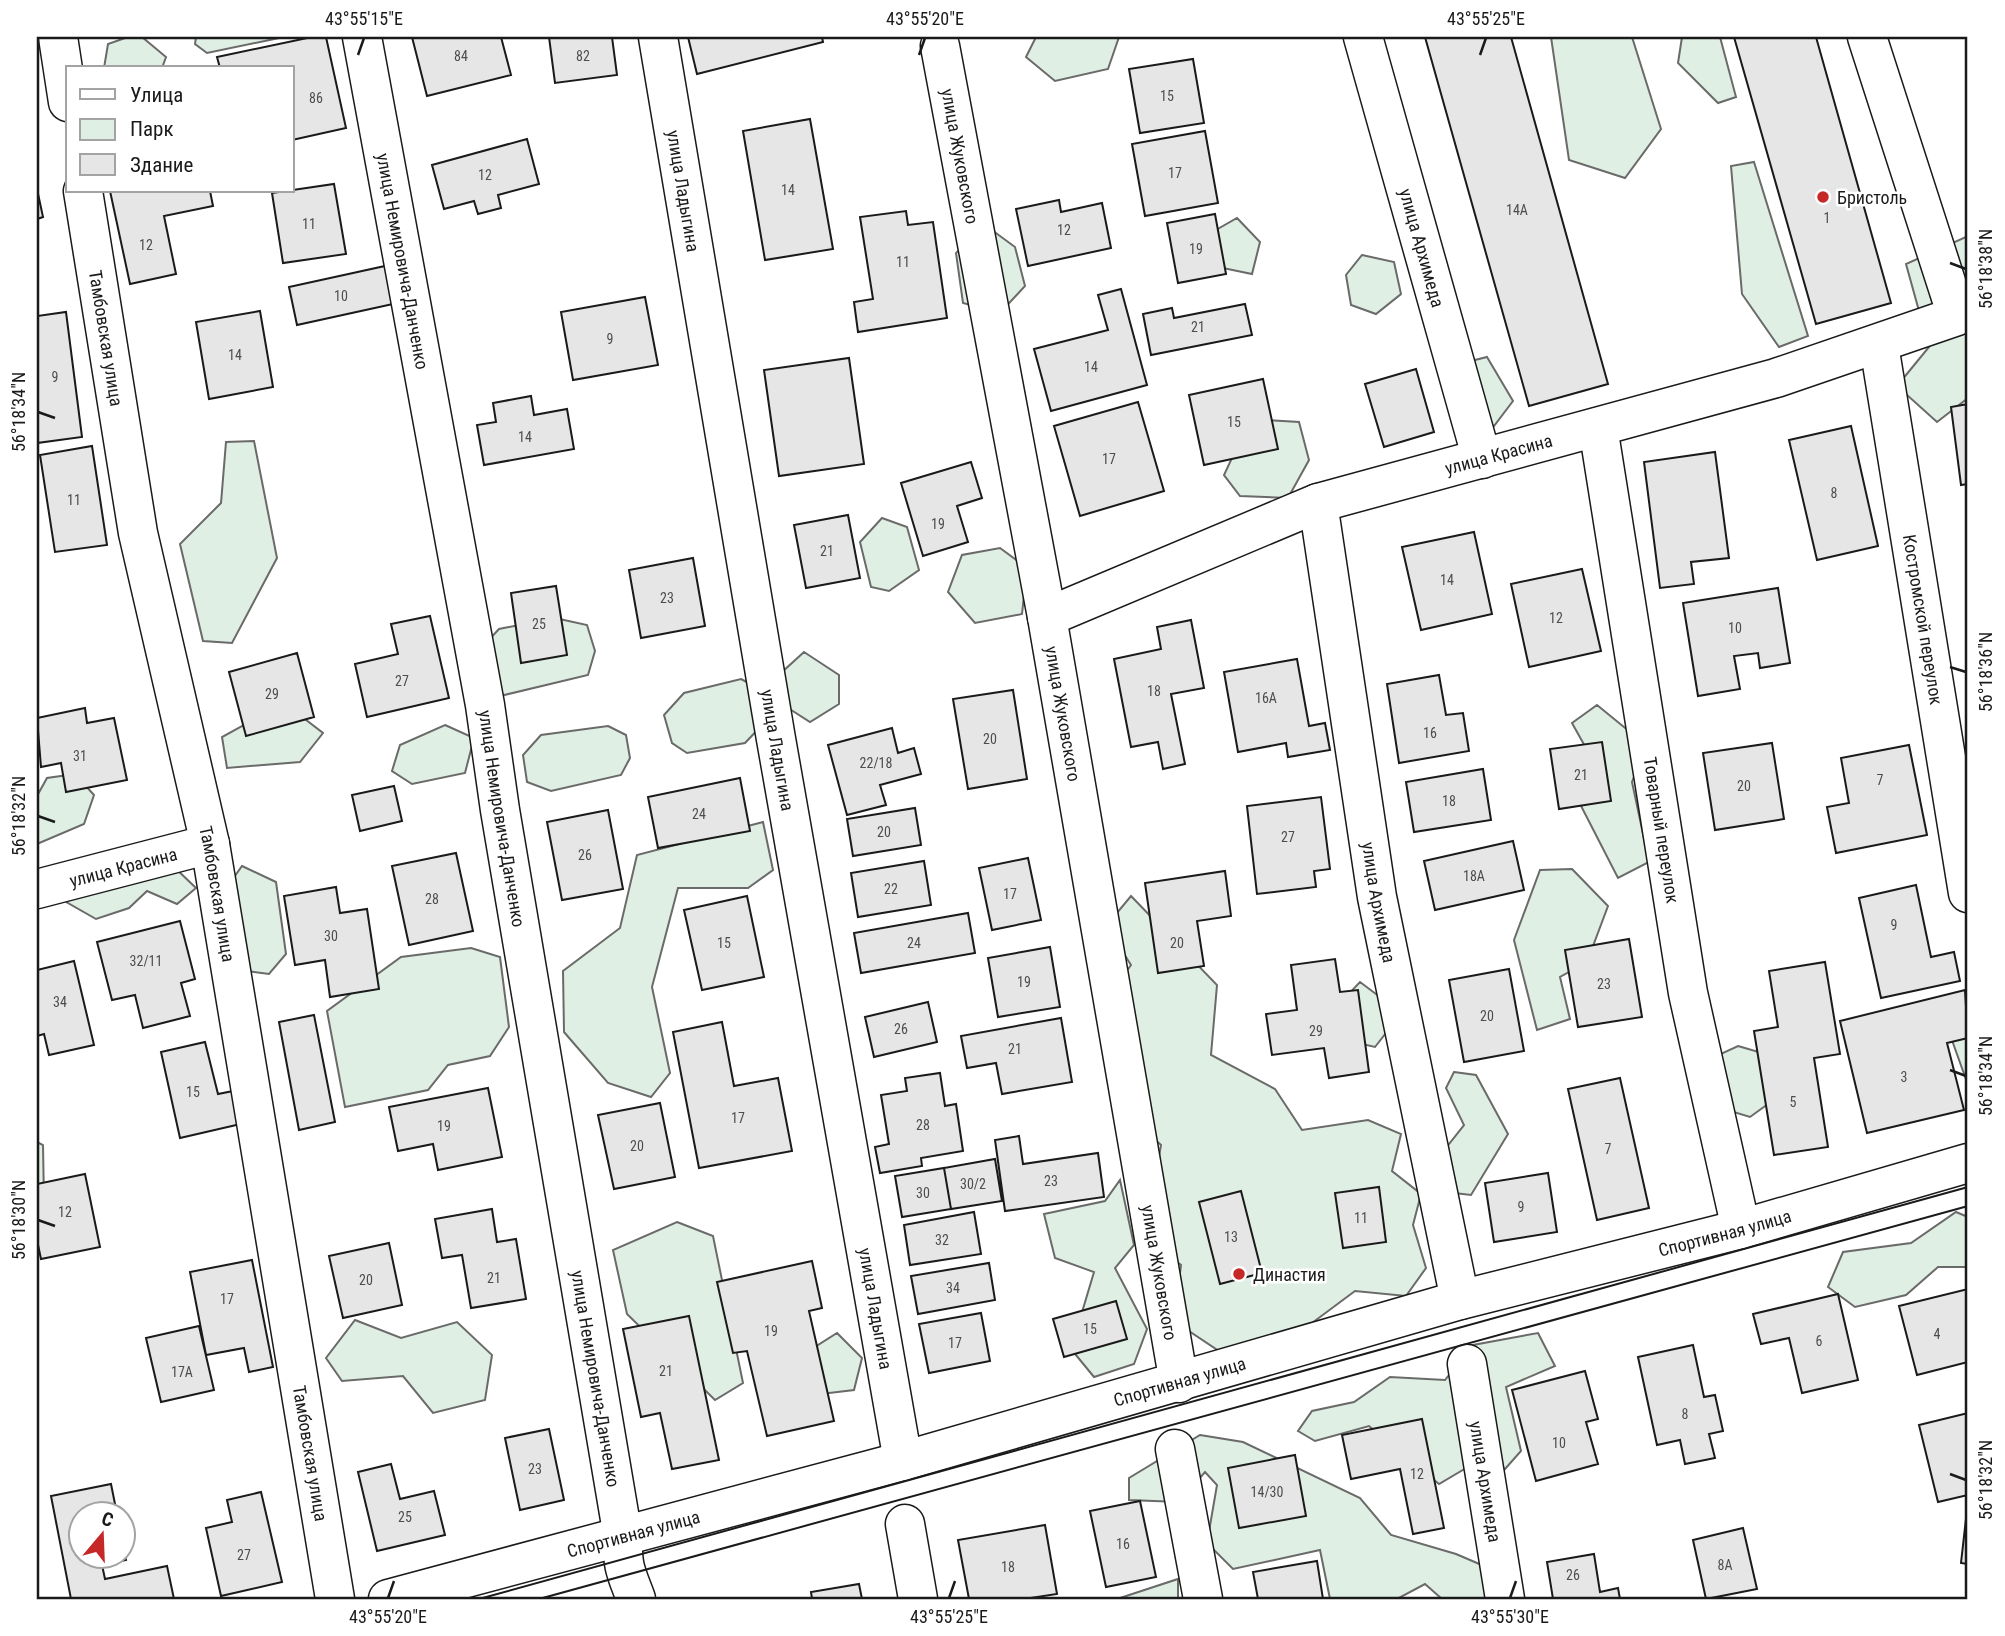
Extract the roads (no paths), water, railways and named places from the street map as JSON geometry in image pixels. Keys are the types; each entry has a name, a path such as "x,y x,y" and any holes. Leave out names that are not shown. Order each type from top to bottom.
{"street":[{"name":"улица Немировича-Данченко","path":"362,37 485,705 500,810 623,1537 625,1576 636,1599"},
{"name":"улица Ладыгина","path":"658,37 769,699 903,1461"},
{"name":"улица Архимеда","path":"1363,37 1482,459"},
{"name":"улица Красина","path":"1048,617 1318,503 1776,378 1879,345 1957,316 1867,37"},
{"path":"61,42 66,85"},
{"name":"улица Жуковского","path":"940,47 1048,617 1180,1383"},
{"name":"Тамбовская улица","path":"83,192 138,533 209,844 335,1599"},
{"name":"Костромской переулок","path":"1879,345 1968,893"},
{"name":"Товарный переулок","path":"1598,427 1688,993 1741,1228"},
{"name":"улица Архимеда","path":"1318,503 1377,897 1460,1300"},
{"name":"улица Красина","path":"37,889 209,844"},
{"name":"Спортивная улица","path":"388,1599 903,1461 1460,1300 1741,1228 1968,1163"},
{"name":"улица Архимеда","path":"1467,1364 1505,1599"},
{"path":"1175,1449 1203,1599"},
{"path":"905,1524 918,1599"}],"tram line":[{"path":"479,1599 1968,1187"},
{"path":"539,1599 1968,1206"}],"place":[{"name":"Бристоль","path":"1823,197"},
{"name":"Династия","path":"1239,1274"}]}
